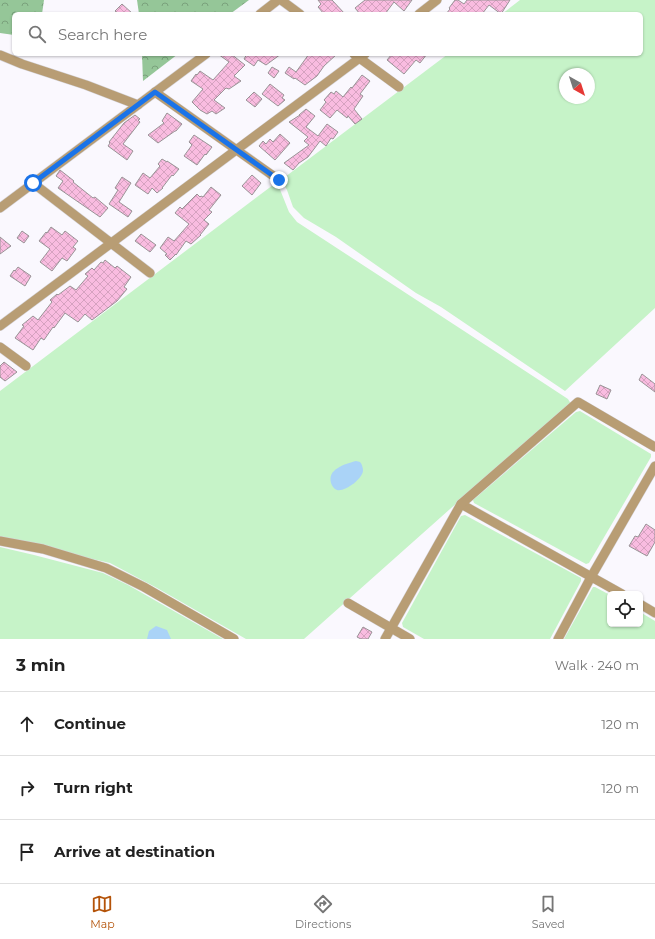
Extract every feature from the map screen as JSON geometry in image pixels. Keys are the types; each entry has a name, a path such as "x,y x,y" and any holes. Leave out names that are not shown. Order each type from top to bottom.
{"street":[{"path":"263,12 279,0 297,12"},
{"path":"422,12 438,0"},
{"path":"0,55 138,105"},
{"path":"0,208 203,56"},
{"path":"0,326 236,150 359,56"},
{"path":"361,56 399,87"},
{"path":"155,92 279,180"},
{"path":"33,183 150,273"},
{"path":"0,347 26,366"},
{"path":"385,639 461,504 578,402 655,447"},
{"path":"558,639 591,577 655,466"},
{"path":"461,504 617,591"},
{"path":"0,541 43,549 106,568 234,639"},
{"path":"348,604 410,639"},
{"path":"643,606 655,613"}],"green space":[{"path":"0,0 44,0 42,12 12,12 12,35 0,33"},
{"path":"137,0 249,0 233,12 139,12"},
{"path":"520,0 655,0 655,308 565,391 441,307 416,293 336,237 304,218 293,207 287,190 281,180 445,56 643,56 643,12 505,12"},
{"path":"142,56 175,56 143,81"},
{"path":"277,182 289,212 297,222 568,399 571,404 304,639 246,639 110,563 0,538 0,391"},
{"path":"580,411 651,454 651,457 589,563 586,564 474,503 473,500 576,412"},
{"path":"465,515 581,578 581,581 550,639 424,639 403,627 402,623 461,516"},
{"path":"0,547 103,573 128,585 223,639 0,639"},
{"path":"593,587 607,593 607,627 643,627 643,614 655,621 655,639 564,639"}],"water":[{"path":"356,461 360,462 363,467 360,478 344,489 335,489 330,478 334,471"},
{"path":"156,626 167,630 171,639 147,639 149,631"}],"building":[{"path":"318,0 332,0 343,12 322,12 318,7 321,4"},
{"path":"365,0 412,0 404,11 394,2 386,12 358,12 355,8"},
{"path":"455,0 458,0 464,4 467,0 510,0 502,12 498,12 489,5 484,12 448,12 450,9 449,8"},
{"path":"122,4 131,12 116,12 115,11"},
{"path":"221,56 234,56 245,65 234,76 241,81 229,89 226,88 214,100 225,108 216,114 212,111 207,114 200,110 192,102 203,89 191,81 200,71 213,80 229,62"},
{"path":"246,56 278,56 266,65 258,60 254,66 244,59"},
{"path":"308,56 335,56 324,66 317,76 305,85 285,73 289,67 296,72"},
{"path":"390,56 425,56 420,63 416,60 404,74 387,60"},
{"path":"272,67 279,71 274,78 268,73"},
{"path":"362,75 370,81 360,94 363,96 354,109 362,119 355,124 348,116 347,118 337,110 330,118 320,110 326,102 324,100 331,92 334,94 336,91 343,97"},
{"path":"270,84 284,95 282,98 285,100 278,106 262,94"},
{"path":"254,92 262,99 255,107 246,100"},
{"path":"306,109 315,116 306,127 318,136 327,124 338,132 333,139 331,138 326,146 320,141 308,157 299,163 293,170 284,163 309,145 304,141 308,137 289,122"},
{"path":"167,113 182,124 176,131 158,143 148,135 164,123 162,121"},
{"path":"135,115 140,119 138,120 140,122 123,144 133,151 127,160 108,146 110,143 109,142 124,123"},
{"path":"280,134 290,143 275,160 259,146 263,141 266,144 270,139 273,142"},
{"path":"194,135 212,147 197,165 184,156 192,145 189,142"},
{"path":"162,159 179,169 157,193 152,188 148,194 135,185 143,173 150,178 160,166 158,164"},
{"path":"60,170 93,198 95,197 108,208 100,217 58,188 63,181 56,176"},
{"path":"252,175 261,183 252,195 242,186"},
{"path":"122,177 131,183 119,202 132,211 128,217 109,204 118,190 115,188"},
{"path":"211,187 221,195 209,210 212,212 204,220 209,224 201,235 191,244 186,241 176,255 170,260 165,255 167,254 160,248 168,237 174,241 189,224 175,213 180,207 182,209 197,194 200,197 203,197"},
{"path":"51,227 62,235 65,231 78,241 73,247 76,249 67,261 62,258 52,271 40,262 50,249 39,241"},
{"path":"22,231 29,236 24,243 17,238"},
{"path":"141,234 156,245 150,252 135,241"},
{"path":"0,237 11,246 0,254"},
{"path":"105,260 115,268 117,266 131,277 124,287 127,289 117,301 92,320 85,314 78,322 65,313 44,340 41,338 33,350 15,338 24,326 22,325 33,316 38,320 52,302 50,300 70,286 76,290 88,276 85,274 92,268 94,270 101,262 103,263"},
{"path":"18,267 31,276 25,286 10,276"},
{"path":"4,362 17,372 5,381 0,377 0,366"},
{"path":"642,374 655,384 655,392 639,380"},
{"path":"600,385 611,390 607,399 596,394"},
{"path":"646,524 655,530 655,542 647,556 629,546 635,536 638,537"},
{"path":"363,627 372,632 368,639 361,639 357,637"}],"route":[{"path":"33,183 155,92 279,180"}]}
